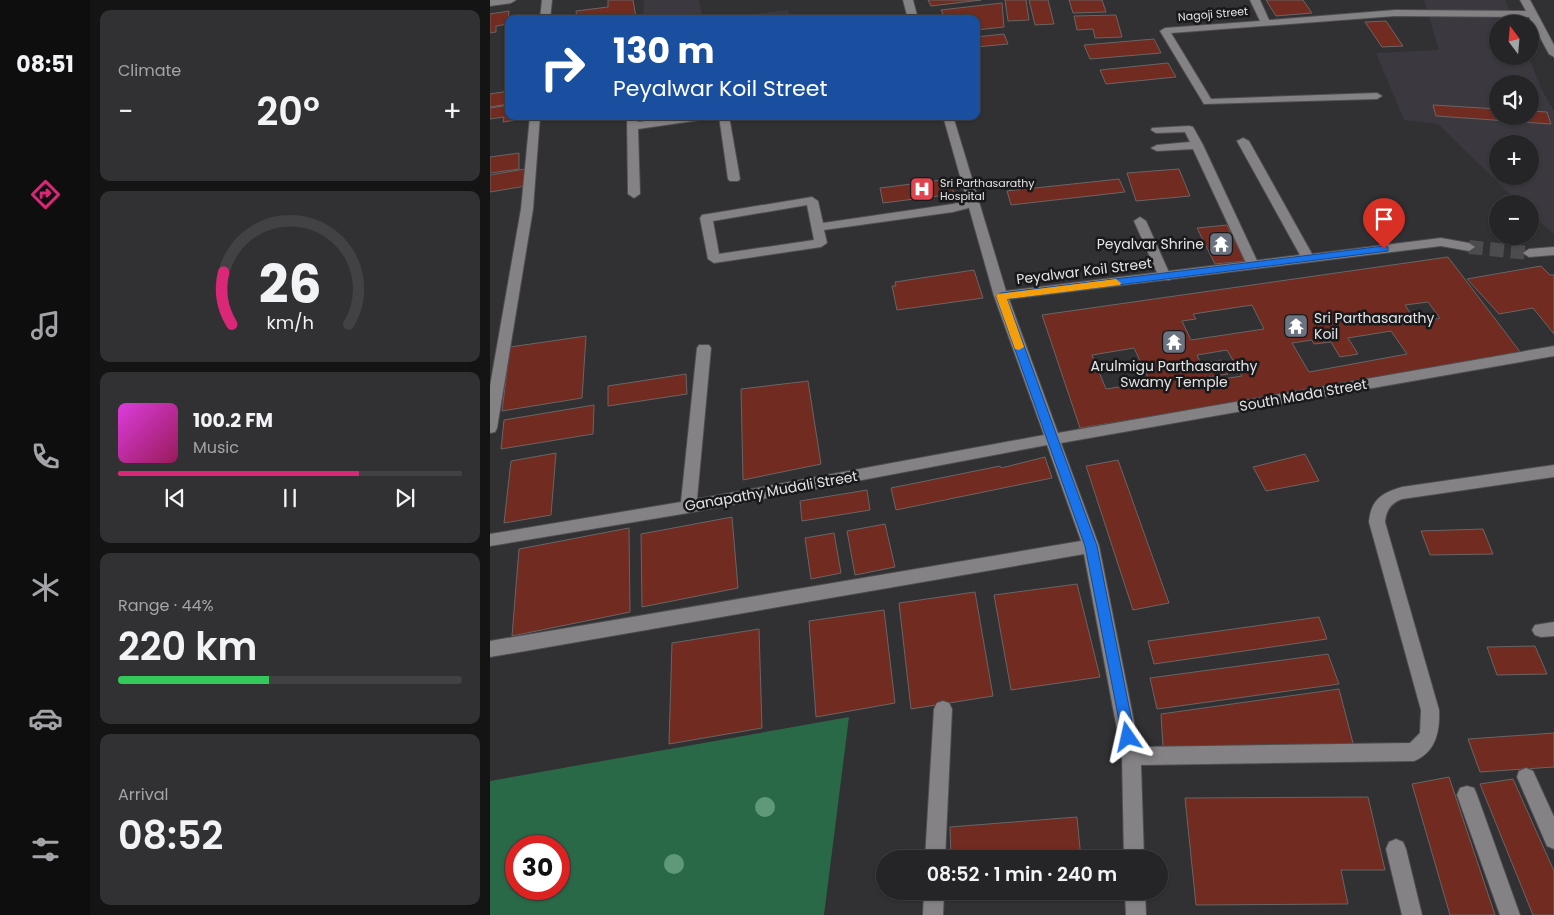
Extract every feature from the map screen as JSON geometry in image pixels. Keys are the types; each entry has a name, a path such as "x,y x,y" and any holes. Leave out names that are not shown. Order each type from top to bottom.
{"street":[{"path":"490,3 511,0"},
{"path":"545,15 547,0"},
{"path":"908,0 912,15"},
{"path":"1255,0 1265,22"},
{"path":"1525,0 1554,54"},
{"name":"Nagoji Street","path":"1378,96 1208,102 1166,31 1395,13 1532,14"},
{"path":"490,428 527,209 535,120"},
{"path":"634,194 632,121 647,120"},
{"path":"725,120 734,178"},
{"path":"949,120 972,203 1001,296 1091,546 1131,756 1134,850"},
{"path":"1156,130 1189,128 1253,265"},
{"path":"1243,141 1308,258"},
{"path":"1156,148 1197,145"},
{"path":"812,201 818,227 821,242 714,260 706,218 812,201"},
{"path":"818,227 953,208 972,203"},
{"path":"1140,221 1165,277"},
{"name":"Peyalwar Koil Street","path":"1001,296 1441,242 1469,247"},
{"path":"1529,253 1554,251"},
{"path":"688,507 704,348"},
{"name":"South Mada Street","path":"1052,440 1554,351"},
{"name":"Ganapathy Mudali Street","path":"490,540 688,507 1052,440"},
{"path":"1131,756 1414,752 1426,743 1431,727 1430,710 1377,522 1378,510 1390,497 1402,493 1554,471"},
{"path":"490,649 1091,546"},
{"path":"936,850 943,709"},
{"path":"1526,778 1554,839"},
{"path":"1467,795 1510,915"},
{"path":"1396,850 1412,915"},
{"path":"933,915 934,900"},
{"path":"1135,900 1136,915"}],"shaded area":[{"path":"644,0 699,0 702,15 643,15"},
{"path":"1424,0 1505,0 1511,15 1489,15 1489,65 1532,65 1536,75 1489,75 1489,125 1539,125 1539,83 1554,111 1554,234 1539,221 1539,195 1511,195 1501,185 1539,185 1539,135 1489,135 1489,174 1438,124 1404,120 1376,53 1439,50"},
{"path":"788,10 789,15 747,15"}],"green space":[{"path":"849,717 824,915 490,915 490,781"}],"building":[{"path":"608,0 633,0 636,15 576,15 576,11 608,7"},
{"path":"928,0 981,0 931,6"},
{"path":"1005,0 1026,0 1029,20 1008,21"},
{"path":"1029,0 1048,0 1054,24 1035,25"},
{"path":"1069,0 1102,0 1106,12 1073,13"},
{"path":"1266,0 1303,0 1312,13 1276,16"},
{"path":"1002,3 1004,27 980,30 980,15 940,15 943,14 941,10"},
{"path":"509,11 509,15 505,15 505,24 496,26 496,32 490,33 490,14"},
{"path":"1116,15 1122,37 1095,38 1093,29 1077,30 1074,16"},
{"path":"1386,21 1403,46 1382,47 1365,22"},
{"path":"1004,34 1008,44 980,47 980,37"},
{"path":"1154,39 1161,53 1090,59 1084,45"},
{"path":"1168,63 1176,77 1106,84 1100,70"},
{"path":"505,92 505,105 490,107 490,94"},
{"path":"1433,105 1489,108 1489,120 1436,116"},
{"path":"505,106 505,120 516,120 503,122 504,117 490,119 490,108"},
{"path":"1539,112 1547,112 1551,124 1539,123"},
{"path":"519,153 519,169 490,173 490,157"},
{"path":"525,169 526,186 490,192 490,175"},
{"path":"1179,169 1190,196 1136,201 1127,173"},
{"path":"950,179 954,194 883,203 880,188"},
{"path":"1119,179 1125,192 1011,205 1007,191"},
{"name":"Peyalvar Shrine","path":"1227,225 1245,261 1215,264 1197,228"},
{"name":"Sri Parthasarathy Koil","path":"1448,257 1524,357 1080,428 1042,315","holes":["1428,302 1440,318 1417,323 1405,305","1252,305 1264,329 1191,340 1182,321 1196,319 1193,314","1391,331 1407,354 1309,372 1292,343 1312,340 1314,344 1331,342 1340,357 1358,354 1348,338","1134,348 1150,382 1106,389 1092,355","1227,350 1242,376 1210,381 1208,377 1228,374 1221,360 1201,364 1197,355"]},
{"path":"1541,266 1550,275 1554,275 1554,334 1533,308 1499,314 1467,279"},
{"path":"974,270 983,298 897,310 892,286 896,286 895,282"},
{"path":"586,336 582,398 502,411 510,347"},
{"path":"686,374 687,394 608,406 608,386"},
{"path":"808,381 821,464 743,480 741,389"},
{"path":"594,405 593,434 501,449 504,420"},
{"path":"556,453 551,515 504,523 511,461"},
{"path":"1305,454 1319,481 1266,491 1253,467"},
{"path":"1045,457 1052,478 896,510 891,488 1000,466 1001,468"},
{"path":"1118,460 1169,603 1133,610 1086,466"},
{"path":"867,490 870,510 802,521 800,501"},
{"path":"732,517 738,588 642,607 641,534"},
{"path":"885,524 895,567 855,575 847,531"},
{"path":"629,528 630,612 512,636 519,549"},
{"path":"1483,529 1493,554 1430,555 1421,531"},
{"path":"834,533 841,573 811,579 805,538"},
{"path":"1077,584 1100,677 1011,690 994,595"},
{"path":"975,592 993,696 911,709 899,603"},
{"path":"884,610 895,703 816,717 809,621"},
{"path":"1319,617 1327,639 1154,664 1148,641"},
{"path":"759,629 762,728 669,744 672,643"},
{"path":"1535,646 1547,674 1497,675 1487,647"},
{"path":"1328,654 1339,684 1157,709 1150,678"},
{"path":"1339,689 1354,747 1163,747 1161,714"},
{"path":"1554,733 1554,767 1480,772 1468,739"},
{"path":"1449,777 1495,915 1450,915 1412,784"},
{"path":"1513,779 1554,871 1554,915 1533,915 1480,784"},
{"path":"1368,797 1385,870 1341,870 1348,904 1196,905 1185,798"},
{"path":"1077,817 1080,850 951,850 950,827"}],"tunnel":[{"path":"1469,247 1529,253"}],"slow traffic":[{"path":"1019,347 1001,296 1116,283"}],"place":[{"name":"Sri Parthasarathy Hospital","path":"922,189"},
{"name":"Peyalvar Shrine","path":"1221,244"},
{"name":"Sri Parthasarathy Koil","path":"1296,326"},
{"name":"Arulmigu Parthasarathy Swamy Temple","path":"1174,342"}],"route":[{"path":"1128,737 1091,546 1001,296 1384,249"}]}
